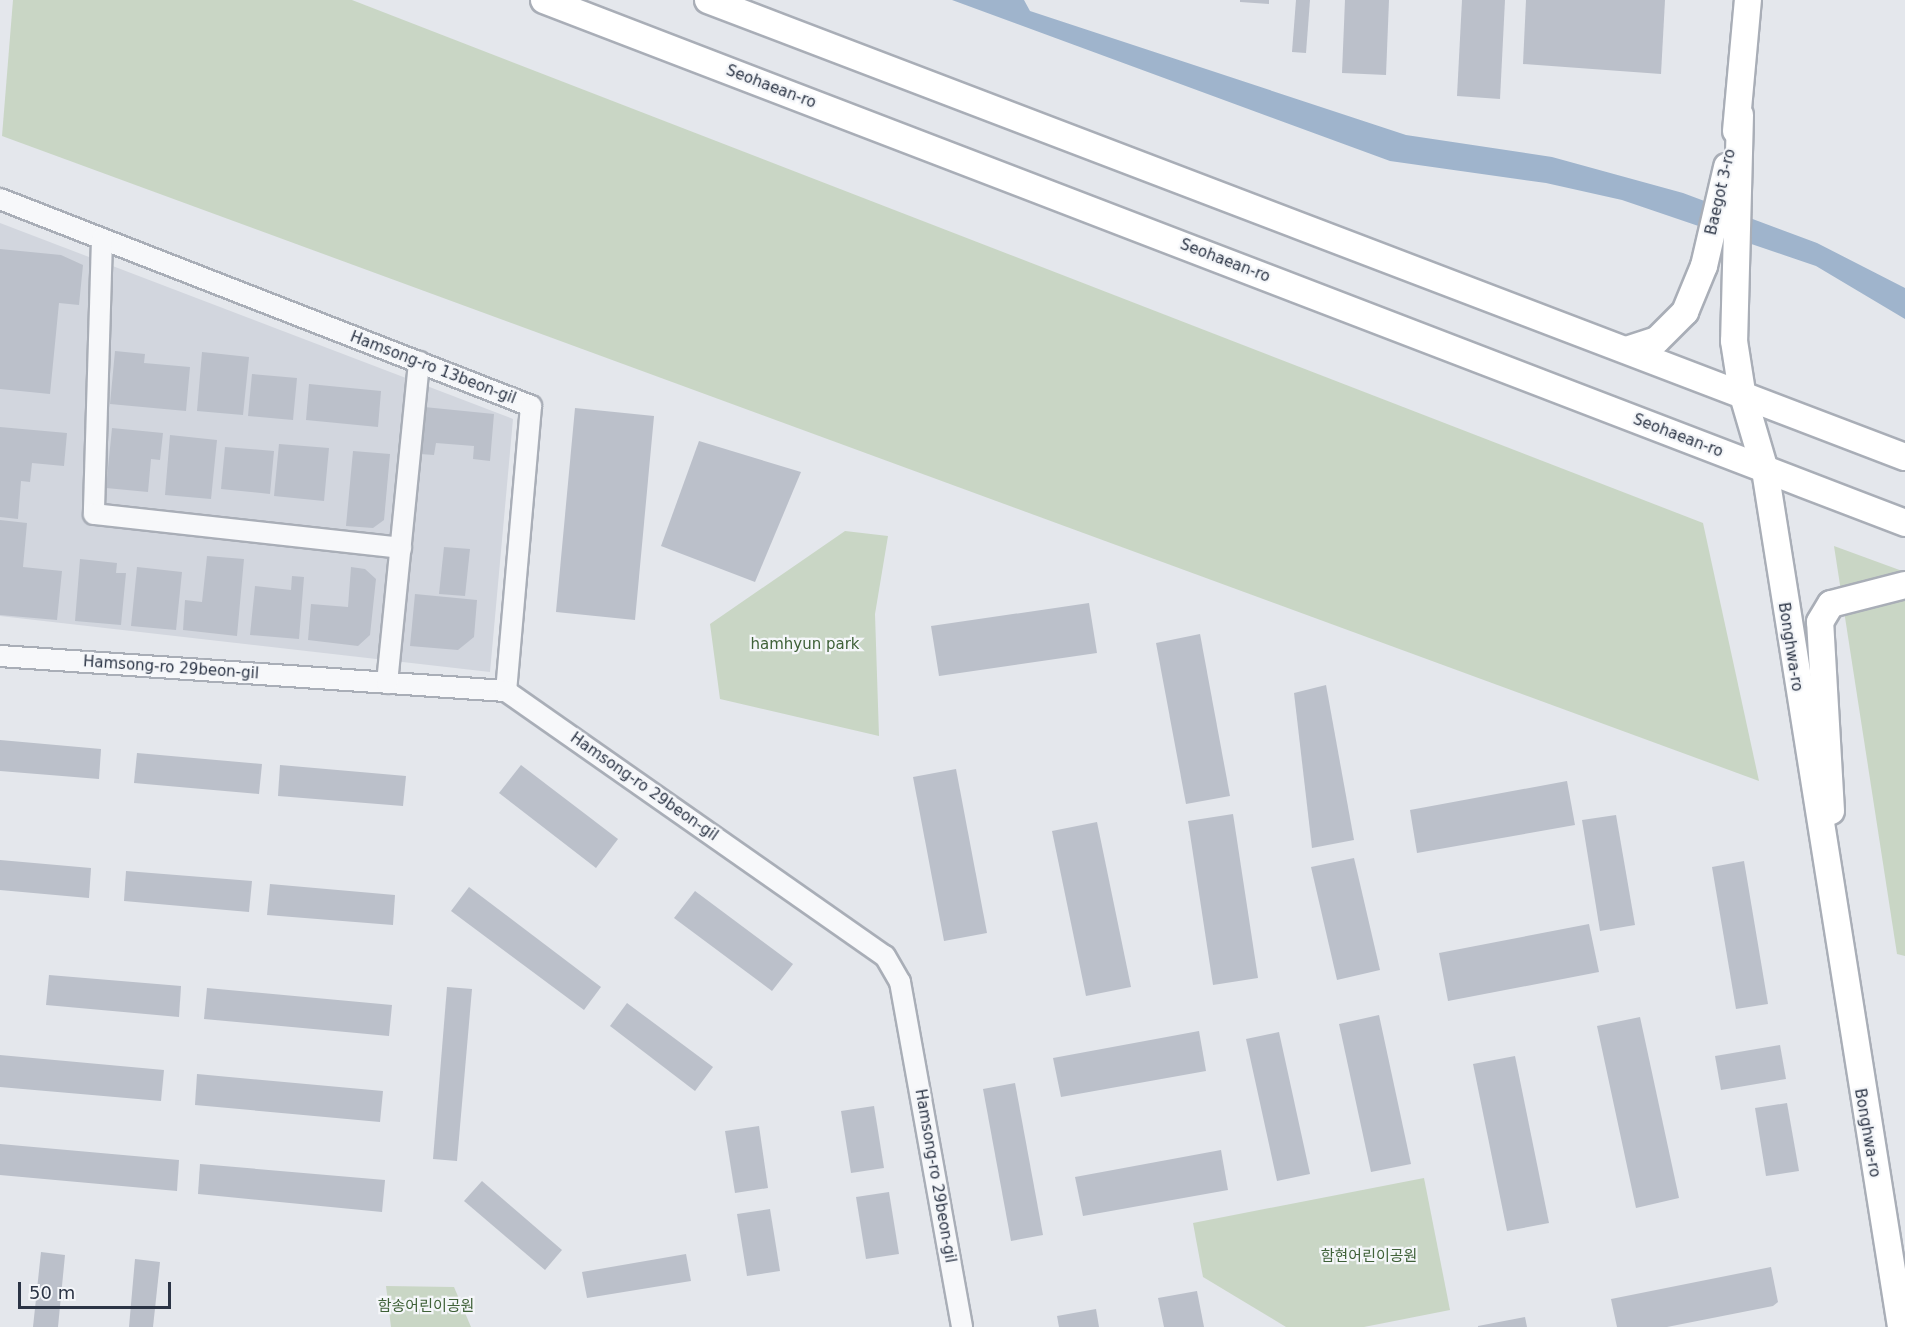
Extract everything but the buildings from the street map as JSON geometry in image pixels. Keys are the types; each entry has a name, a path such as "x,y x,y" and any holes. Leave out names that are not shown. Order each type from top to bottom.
{"main road":[{"name":"Seohaean-ro","path":"544,0 1905,523"},
{"path":"708,0 1742,392 1905,457"},
{"name":"Baegot 3-ro","path":"1629,349 1657,340 1685,312 1711,235 1740,116 1748,0"},
{"path":"1740,116 1734,341 1742,392"},
{"name":"Bonghwa-ro","path":"1742,392 1765,470 1830,904 1901,1327"},
{"name":"Bonghwa-ro","path":"1830,904 1820,622 1831,604 1905,585"}],"street":[{"name":"Hamsong-ro 13beon-gil","path":"0,199 531,406 506,691"},
{"path":"102,239 94,514 401,548"},
{"path":"387,683 419,362"},
{"name":"Hamsong-ro 29beon-gil","path":"0,656 506,691 885,956 900,982 962,1327"}],"shaded area":[{"path":"0,223 513,419 490,672 0,616"}],"green space":[{"path":"13,0 352,0 1703,523 1759,781 2,136"},
{"name":"hamhyun park","path":"845,531 888,536 875,614 879,736 720,699 710,624"},
{"path":"1834,546 1905,572 1905,956 1897,954"},
{"name":"함현어린이공원","path":"1424,1178 1450,1310 1364,1327 1286,1327 1203,1277 1193,1223"},
{"name":"함송어린이공원","path":"386,1286 454,1287 471,1327 391,1327"}],"water":[{"path":"952,0 1024,0 1030,11 1406,135 1552,157 1683,193 1817,243 1905,288 1905,319 1816,266 1622,200 1546,183 1390,161"}]}
